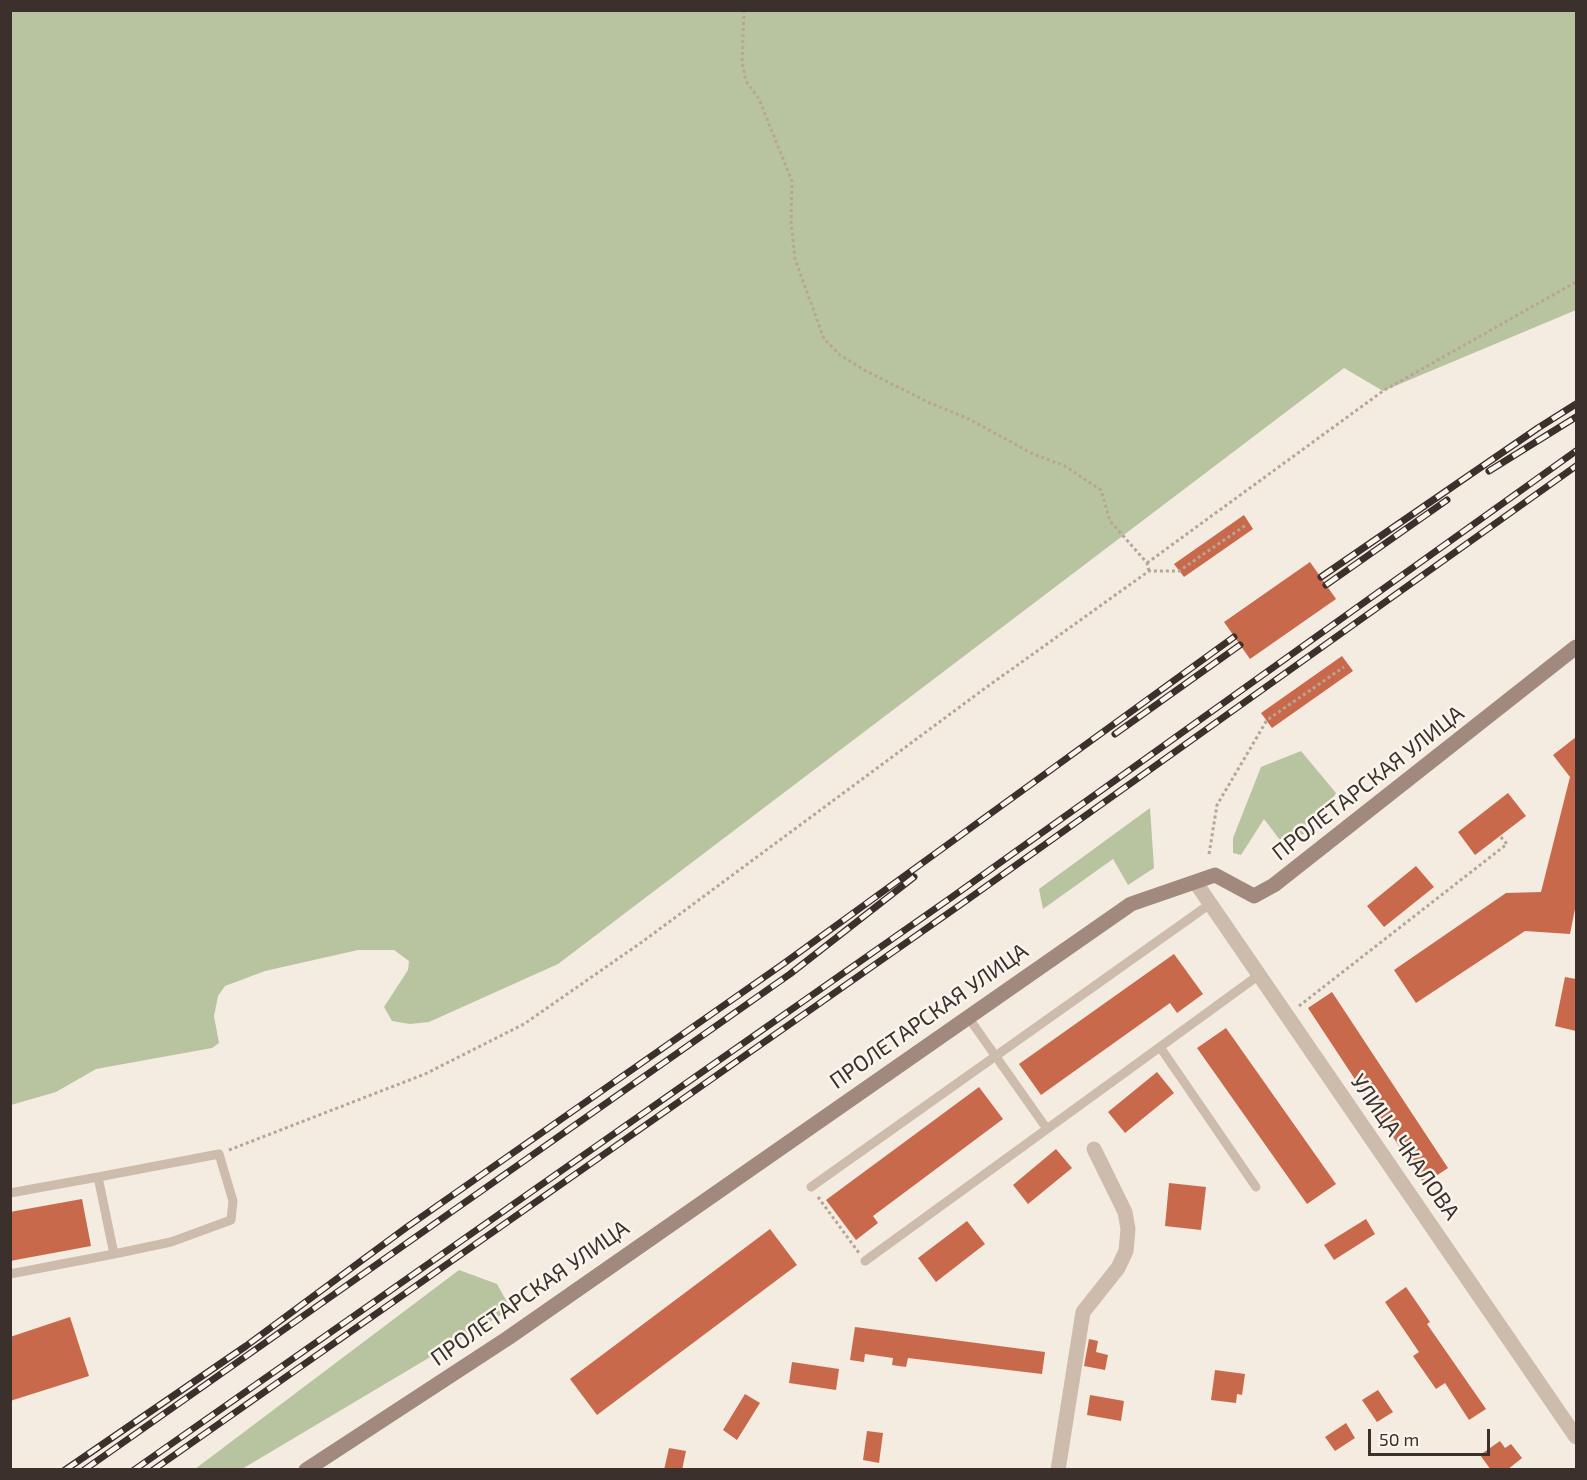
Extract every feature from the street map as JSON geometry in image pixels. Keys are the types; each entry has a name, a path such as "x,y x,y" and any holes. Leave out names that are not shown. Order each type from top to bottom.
{"main road":[{"name":"ПРОЛЕТАРСКАЯ УЛИЦА","path":"306,1470 508,1338 1131,904 1196,884 1215,875 1254,896 1274,885 1576,647"}],"street":[{"name":"УЛИЦА ЧКАЛОВА","path":"1196,884 1576,1437"},
{"path":"1058,1470 1083,1312 1118,1268 1126,1251 1128,1229 1125,1212 1094,1149"}],"lane":[{"path":"811,1187 1210,904"},
{"path":"865,1261 1259,975"},
{"path":"969,1017 1047,1129"},
{"path":"1160,1047 1256,1187"},
{"path":"10,1193 219,1154 233,1201 231,1220 171,1242 10,1274"},
{"path":"98,1177 114,1254"}],"path":[{"path":"744,10 742,62 746,81 759,99 792,181 790,221 795,259 824,339 840,355 864,370 930,403 969,419 1033,454 1065,466 1101,490 1110,521 1147,563 1149,571"},
{"path":"1147,563 1383,391 1576,282"},
{"path":"219,1154 425,1074 524,1024 624,956 974,695 1149,571 1179,571 1246,525"},
{"path":"1209,854 1217,805 1267,720 1344,667"},
{"path":"1286,1015 1507,844 1500,836"},
{"path":"811,1187 865,1261"}],"green space":[{"path":"11,10 1576,11 1576,310 1383,391 1344,368 558,964 429,1022 410,1024 392,1021 384,1007 408,970 409,961 394,950 358,950 265,971 225,986 218,996 214,1016 219,1043 212,1048 96,1069 56,1092 11,1105"},
{"path":"1301,751 1336,793 1314,829 1283,844 1264,819 1241,855 1233,853 1233,838 1261,767"},
{"path":"1150,808 1154,868 1128,885 1113,859 1043,909 1039,889"},
{"path":"459,1270 497,1284 511,1309 242,1469 195,1469"}],"building":[{"path":"1244,515 1253,529 1184,577 1174,564"},
{"path":"1310,562 1336,599 1250,659 1224,622"},
{"path":"1342,656 1353,671 1272,728 1261,713"},
{"path":"1576,737 1576,904 1570,934 1525,931 1416,1003 1394,970 1506,893 1541,892 1570,777 1553,755"},
{"path":"1508,793 1526,816 1475,855 1458,832"},
{"path":"1416,866 1434,887 1384,927 1367,906"},
{"path":"1174,954 1203,994 1177,1013 1170,1003 1041,1095 1019,1064"},
{"path":"1565,977 1576,979 1576,1031 1555,1026"},
{"path":"1332,992 1448,1168 1424,1184 1308,1008"},
{"path":"1226,1028 1336,1184 1307,1204 1197,1048"},
{"path":"1157,1072 1174,1093 1125,1133 1108,1112"},
{"path":"979,1087 1003,1119 873,1216 878,1223 856,1240 826,1200"},
{"path":"1056,1149 1072,1168 1028,1204 1013,1185"},
{"path":"1169,1183 1206,1187 1201,1230 1165,1226"},
{"path":"82,1199 91,1246 10,1261 10,1212"},
{"path":"1366,1219 1375,1234 1334,1260 1324,1245"},
{"path":"967,1221 985,1244 936,1282 918,1258"},
{"path":"770,1229 797,1265 597,1415 570,1379"},
{"path":"1406,1287 1430,1322 1427,1324 1486,1409 1469,1420 1445,1383 1436,1389 1413,1356 1419,1352 1385,1302"},
{"path":"70,1317 89,1376 10,1401 10,1337"},
{"path":"855,1327 1045,1352 1042,1374 908,1358 906,1367 892,1365 893,1358 865,1354 864,1362 850,1360"},
{"path":"1089,1339 1098,1341 1096,1352 1108,1355 1105,1370 1084,1366"},
{"path":"792,1362 839,1369 836,1390 789,1383"},
{"path":"1215,1370 1245,1374 1242,1395 1237,1394 1236,1403 1211,1400"},
{"path":"1378,1390 1393,1412 1377,1422 1362,1400"},
{"path":"745,1394 760,1403 737,1440 723,1430"},
{"path":"1090,1395 1124,1401 1121,1421 1087,1415"},
{"path":"1346,1423 1355,1438 1335,1451 1325,1437"},
{"path":"867,1431 883,1433 879,1463 863,1460"},
{"path":"1500,1441 1505,1448 1511,1444 1522,1458 1507,1470 1491,1470 1480,1455"},
{"path":"669,1448 686,1451 682,1470 664,1470"}],"railway":[{"path":"1321,577 1576,404"},
{"path":"1489,471 1576,417"},
{"path":"134,1470 952,897 1576,451"},
{"path":"153,1470 960,905 1576,466"},
{"path":"1326,585 1447,500"},
{"path":"65,1470 246,1346 407,1227 783,964 1234,637"},
{"path":"1115,734 1240,645"},
{"path":"84,1470 790,974 914,877"}]}
